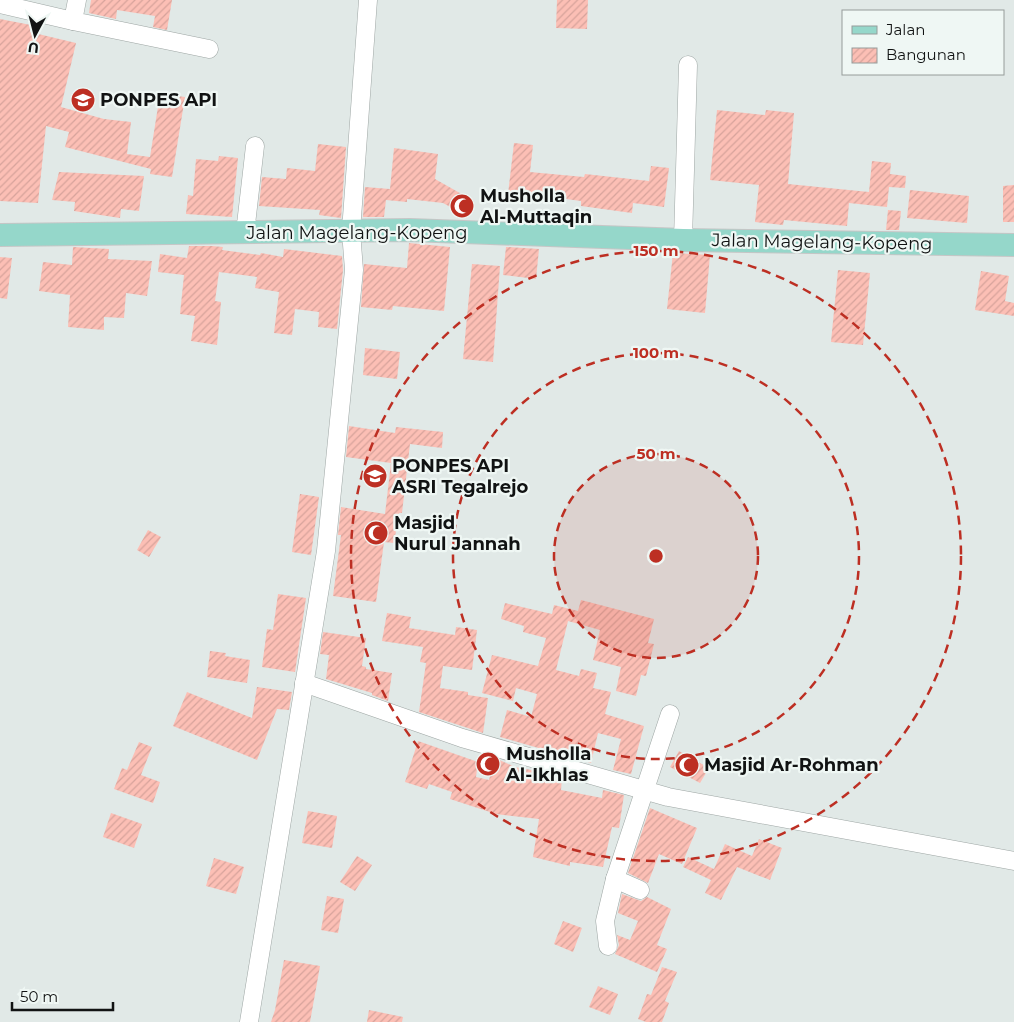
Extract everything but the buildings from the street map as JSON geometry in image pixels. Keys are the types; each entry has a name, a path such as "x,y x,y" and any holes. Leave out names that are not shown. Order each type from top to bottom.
{"main road":[{"name":"Jalan Magelang-Kopeng","path":"0,235 410,230 683,240 1014,245"}],"street":[{"path":"73,21 77,0"},
{"path":"249,1022 326,551 354,270 351,231 368,0"},
{"path":"0,4 209,49"},
{"path":"683,240 688,65"},
{"path":"245,233 255,146"},
{"path":"304,683 462,738 677,799 1014,861"},
{"path":"608,946 605,921 615,879 670,714"},
{"path":"615,879 640,890"}],"place":[{"name":"PONPES API","path":"83,100"},
{"name":"Musholla Al-Muttaqin","path":"462,206"},
{"name":"PONPES API ASRI Tegalrejo","path":"375,476"},
{"name":"Masjid Nurul Jannah","path":"376,533"},
{"name":"Musholla Al-Ikhlas","path":"488,764"},
{"name":"Masjid Ar-Rohman","path":"687,765"}]}
